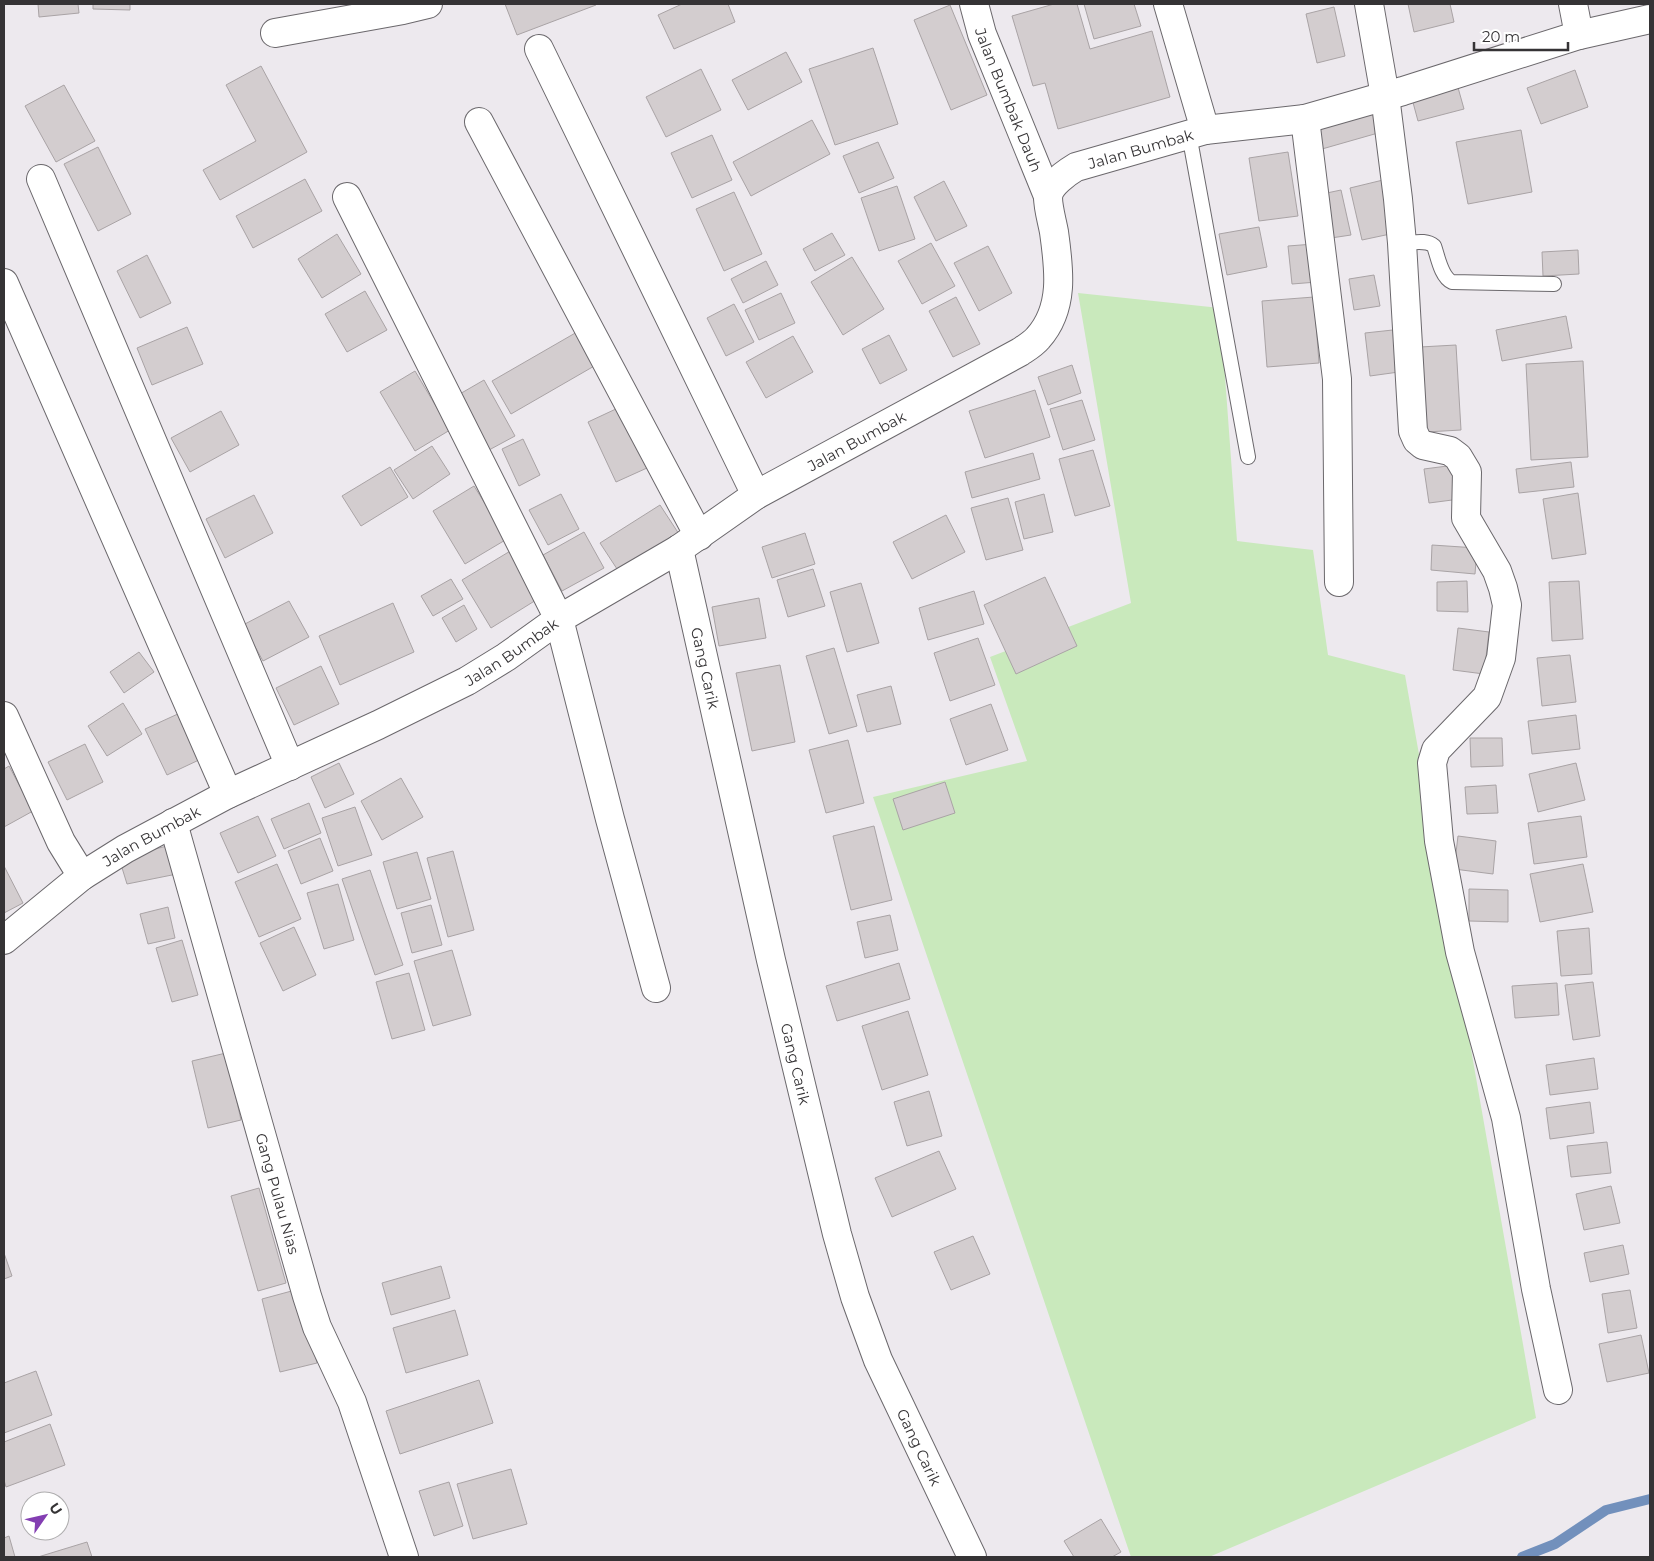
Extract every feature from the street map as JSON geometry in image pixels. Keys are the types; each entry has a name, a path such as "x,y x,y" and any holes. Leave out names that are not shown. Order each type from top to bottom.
{"street":[{"path":"275,32 428,4"},
{"name":"Jalan Bumbak Dauh","path":"974,4 982,34 1048,196"},
{"path":"1168,4 1197,132"},
{"path":"1369,4 1385,96 1402,243 1412,431 1417,440 1423,445 1450,451 1458,457 1468,472 1466,518 1497,572 1507,605 1501,658 1487,697 1436,750 1432,763 1439,841 1458,943 1506,1118 1536,1289 1558,1390"},
{"path":"1573,4 1579,35"},
{"name":"Jalan Bumbak","path":"4,940 82,876 125,849 228,794 378,725 467,681 506,657 559,619 689,542 756,495 1020,352 1038,339 1048,326 1058,295 1060,281 1058,259 1048,196 1060,180 1076,167 1197,132 1306,119 1579,35 1650,18"},
{"path":"539,49 756,495"},
{"path":"1306,119 1337,379 1339,582"},
{"name":"Gang Carik","path":"480,122 689,542 771,960 837,1234 852,1288 878,1360 972,1557"},
{"path":"41,179 290,766"},
{"path":"347,197 559,619 608,812 656,988"},
{"path":"4,283 228,794"},
{"path":"4,716 61,842 82,876"},
{"name":"Gang Pulau Nias","path":"173,823 307,1296 317,1327 352,1402 404,1557"}],"lane":[{"path":"1197,132 1248,457"},
{"path":"1402,243 1427,242 1434,246 1444,276 1452,282 1554,284"}],"green space":[{"path":"1078,293 1220,308 1237,541 1313,550 1328,655 1405,675 1536,1418 1209,1557 1131,1557 873,797 1027,761 990,657 1131,603"}],"building":[{"path":"38,4 78,4 79,13 39,17"},
{"path":"93,4 130,4 130,10 93,9"},
{"path":"505,4 595,4 596,5 517,35"},
{"path":"682,4 728,4 735,22 674,49 658,15"},
{"path":"1054,4 1077,4 1090,49 1152,31 1170,97 1058,129 1045,83 1033,86 1012,16"},
{"path":"1084,4 1134,4 1141,26 1094,39"},
{"path":"1408,4 1450,4 1454,22 1414,32"},
{"path":"950,5 987,95 951,110 914,20"},
{"path":"1334,7 1345,56 1317,63 1306,14"},
{"path":"873,48 898,124 835,145 809,69"},
{"path":"786,52 802,82 748,110 732,80"},
{"path":"261,66 307,152 220,200 203,170 256,141 226,85"},
{"path":"701,69 721,110 666,137 646,97"},
{"path":"1575,70 1588,107 1541,124 1527,88"},
{"path":"1457,84 1464,109 1418,121 1411,95"},
{"path":"64,85 95,141 56,162 25,106"},
{"path":"1378,107 1385,131 1322,149 1315,126"},
{"path":"812,120 830,154 751,196 733,162"},
{"path":"1521,130 1532,192 1468,204 1456,142"},
{"path":"712,135 732,180 692,198 671,153"},
{"path":"878,142 894,178 859,193 843,156"},
{"path":"98,147 131,214 98,231 64,164"},
{"path":"1288,152 1298,216 1259,221 1249,158"},
{"path":"305,179 322,211 253,248 236,216"},
{"path":"1383,180 1395,233 1362,240 1350,188"},
{"path":"944,181 967,226 936,241 914,197"},
{"path":"897,186 915,239 879,251 861,198"},
{"path":"1341,190 1351,235 1331,238 1322,194"},
{"path":"734,192 762,254 724,271 696,209"},
{"path":"1259,227 1267,267 1227,275 1219,234"},
{"path":"832,233 845,255 815,271 803,249"},
{"path":"337,234 361,274 322,298 298,259"},
{"path":"931,243 955,286 922,304 898,261"},
{"path":"1314,244 1317,282 1292,284 1288,246"},
{"path":"988,246 1012,293 979,311 954,263"},
{"path":"1578,250 1579,274 1543,276 1542,252"},
{"path":"147,255 171,303 140,318 117,271"},
{"path":"852,257 884,309 843,335 811,282"},
{"path":"766,261 778,285 743,303 731,279"},
{"path":"1374,275 1380,306 1354,310 1349,279"},
{"path":"365,291 387,330 347,352 325,314"},
{"path":"781,293 795,323 759,340 745,310"},
{"path":"956,297 980,344 953,357 929,311"},
{"path":"1314,297 1319,363 1267,367 1262,301"},
{"path":"734,304 754,342 726,356 707,318"},
{"path":"1566,316 1572,348 1502,361 1496,330"},
{"path":"187,327 203,364 152,385 137,348"},
{"path":"1402,329 1406,371 1370,376 1365,333"},
{"path":"577,332 596,365 511,414 492,381"},
{"path":"889,335 907,370 880,384 862,349"},
{"path":"793,336 813,372 766,398 746,362"},
{"path":"1456,345 1461,430 1426,432 1420,347"},
{"path":"1583,361 1588,457 1531,460 1526,364"},
{"path":"1072,365 1081,393 1048,405 1038,377"},
{"path":"415,371 450,430 415,451 380,392"},
{"path":"484,380 515,436 489,450 458,395"},
{"path":"1035,390 1050,437 985,458 969,411"},
{"path":"1082,400 1095,440 1063,450 1050,409"},
{"path":"618,408 647,468 616,482 588,422"},
{"path":"221,411 239,445 190,472 171,438"},
{"path":"523,439 540,475 519,486 502,449"},
{"path":"432,446 450,474 413,499 394,470"},
{"path":"1093,450 1110,506 1075,516 1059,459"},
{"path":"1033,453 1040,479 972,498 965,472"},
{"path":"1571,462 1574,487 1519,493 1516,469"},
{"path":"1455,465 1460,499 1429,503 1424,469"},
{"path":"390,467 408,497 361,526 342,496"},
{"path":"474,486 507,539 465,564 433,511"},
{"path":"1578,493 1586,554 1552,559 1543,499"},
{"path":"561,494 579,529 548,545 529,510"},
{"path":"1044,494 1053,532 1024,539 1015,502"},
{"path":"254,495 273,533 225,558 206,519"},
{"path":"1008,498 1023,550 986,560 971,508"},
{"path":"660,505 679,534 619,572 600,543"},
{"path":"946,515 965,552 912,579 893,542"},
{"path":"584,532 604,568 562,591 543,555"},
{"path":"805,533 815,564 772,578 762,547"},
{"path":"1432,545 1477,548 1475,574 1431,570"},
{"path":"512,550 541,597 491,628 462,580"},
{"path":"813,569 825,606 788,617 777,580"},
{"path":"1045,577 1077,646 1016,674 984,605"},
{"path":"451,579 463,599 433,616 421,596"},
{"path":"1467,581 1468,612 1437,611 1437,582"},
{"path":"1579,581 1583,639 1552,641 1549,582"},
{"path":"861,583 879,643 847,652 830,592"},
{"path":"974,591 984,624 928,640 919,608"},
{"path":"759,598 766,638 719,646 712,607"},
{"path":"289,601 309,637 263,661 243,625"},
{"path":"393,603 414,652 340,685 319,636"},
{"path":"464,605 477,629 456,642 442,618"},
{"path":"1458,628 1489,632 1484,674 1453,670"},
{"path":"978,638 995,685 950,701 934,653"},
{"path":"834,648 857,726 829,734 806,656"},
{"path":"139,652 154,672 124,693 110,672"},
{"path":"1570,655 1576,702 1542,706 1537,658"},
{"path":"780,665 795,742 752,751 736,673"},
{"path":"321,666 339,704 294,725 276,688"},
{"path":"891,686 901,724 867,732 857,695"},
{"path":"123,703 142,734 107,756 88,726"},
{"path":"991,704 1008,750 966,765 950,719"},
{"path":"180,713 201,759 167,775 145,729"},
{"path":"1576,715 1580,749 1532,754 1528,721"},
{"path":"1470,738 1502,738 1503,766 1471,767"},
{"path":"848,740 864,803 826,813 809,750"},
{"path":"85,744 103,782 67,800 48,762"},
{"path":"339,763 354,794 325,808 311,777"},
{"path":"1576,763 1585,800 1538,812 1529,774"},
{"path":"9,766 33,811 4,827 4,769"},
{"path":"401,778 423,817 382,840 361,801"},
{"path":"945,782 955,813 903,830 893,799"},
{"path":"1496,785 1498,813 1467,814 1465,787"},
{"path":"309,803 321,833 284,849 271,819"},
{"path":"355,807 372,855 338,866 322,818"},
{"path":"258,816 276,856 238,873 220,833"},
{"path":"1581,816 1587,857 1534,864 1528,823"},
{"path":"874,826 892,900 851,910 833,836"},
{"path":"1458,836 1496,841 1493,874 1454,869"},
{"path":"320,838 333,871 301,884 288,851"},
{"path":"171,845 177,874 127,884 119,858"},
{"path":"453,851 474,930 448,937 427,858"},
{"path":"417,852 431,899 397,909 383,862"},
{"path":"277,864 301,919 259,937 235,882"},
{"path":"1583,864 1593,912 1540,922 1530,874"},
{"path":"4,866 23,903 4,913"},
{"path":"370,870 403,965 375,975 342,879"},
{"path":"338,884 354,940 324,949 307,893"},
{"path":"1469,889 1508,890 1508,922 1469,921"},
{"path":"431,905 442,945 412,953 401,913"},
{"path":"168,907 175,938 148,944 140,914"},
{"path":"890,915 898,950 865,958 857,922"},
{"path":"294,927 316,975 283,991 260,943"},
{"path":"1589,928 1592,974 1561,976 1557,931"},
{"path":"182,940 198,995 172,1002 156,948"},
{"path":"452,950 471,1015 433,1026 414,961"},
{"path":"899,963 910,999 837,1021 826,986"},
{"path":"409,973 425,1030 392,1039 376,982"},
{"path":"1593,982 1600,1036 1573,1040 1565,985"},
{"path":"1557,983 1559,1015 1515,1018 1512,986"},
{"path":"908,1011 928,1075 882,1090 862,1026"},
{"path":"226,1053 241,1120 208,1128 192,1061"},
{"path":"1594,1058 1598,1089 1550,1095 1546,1065"},
{"path":"929,1091 942,1136 907,1146 894,1102"},
{"path":"1590,1102 1594,1133 1550,1139 1546,1108"},
{"path":"1607,1142 1611,1173 1571,1177 1567,1146"},
{"path":"939,1151 956,1189 892,1217 875,1178"},
{"path":"1611,1186 1620,1223 1584,1230 1576,1194"},
{"path":"259,1188 286,1283 258,1291 231,1196"},
{"path":"973,1236 990,1274 951,1290 934,1252"},
{"path":"1623,1245 1629,1274 1590,1282 1584,1253"},
{"path":"4,1253 12,1276 4,1279"},
{"path":"441,1266 450,1298 391,1315 382,1283"},
{"path":"299,1289 317,1363 280,1372 262,1299"},
{"path":"1630,1290 1637,1328 1608,1333 1602,1294"},
{"path":"455,1310 468,1355 406,1373 393,1328"},
{"path":"1641,1335 1649,1373 1607,1382 1599,1344"},
{"path":"36,1371 52,1415 4,1433 4,1383"},
{"path":"479,1380 493,1423 400,1454 386,1411"},
{"path":"50,1424 65,1465 6,1487 4,1480 4,1442"},
{"path":"511,1469 527,1524 473,1539 457,1484"},
{"path":"449,1482 463,1526 434,1536 419,1491"},
{"path":"1101,1519 1121,1552 1112,1557 1074,1557 1064,1541"},
{"path":"9,1536 15,1557 4,1557 4,1538"},
{"path":"87,1542 92,1557 38,1557"}],"waterway":[{"path":"1522,1557 1555,1544 1606,1510 1650,1499"}]}
